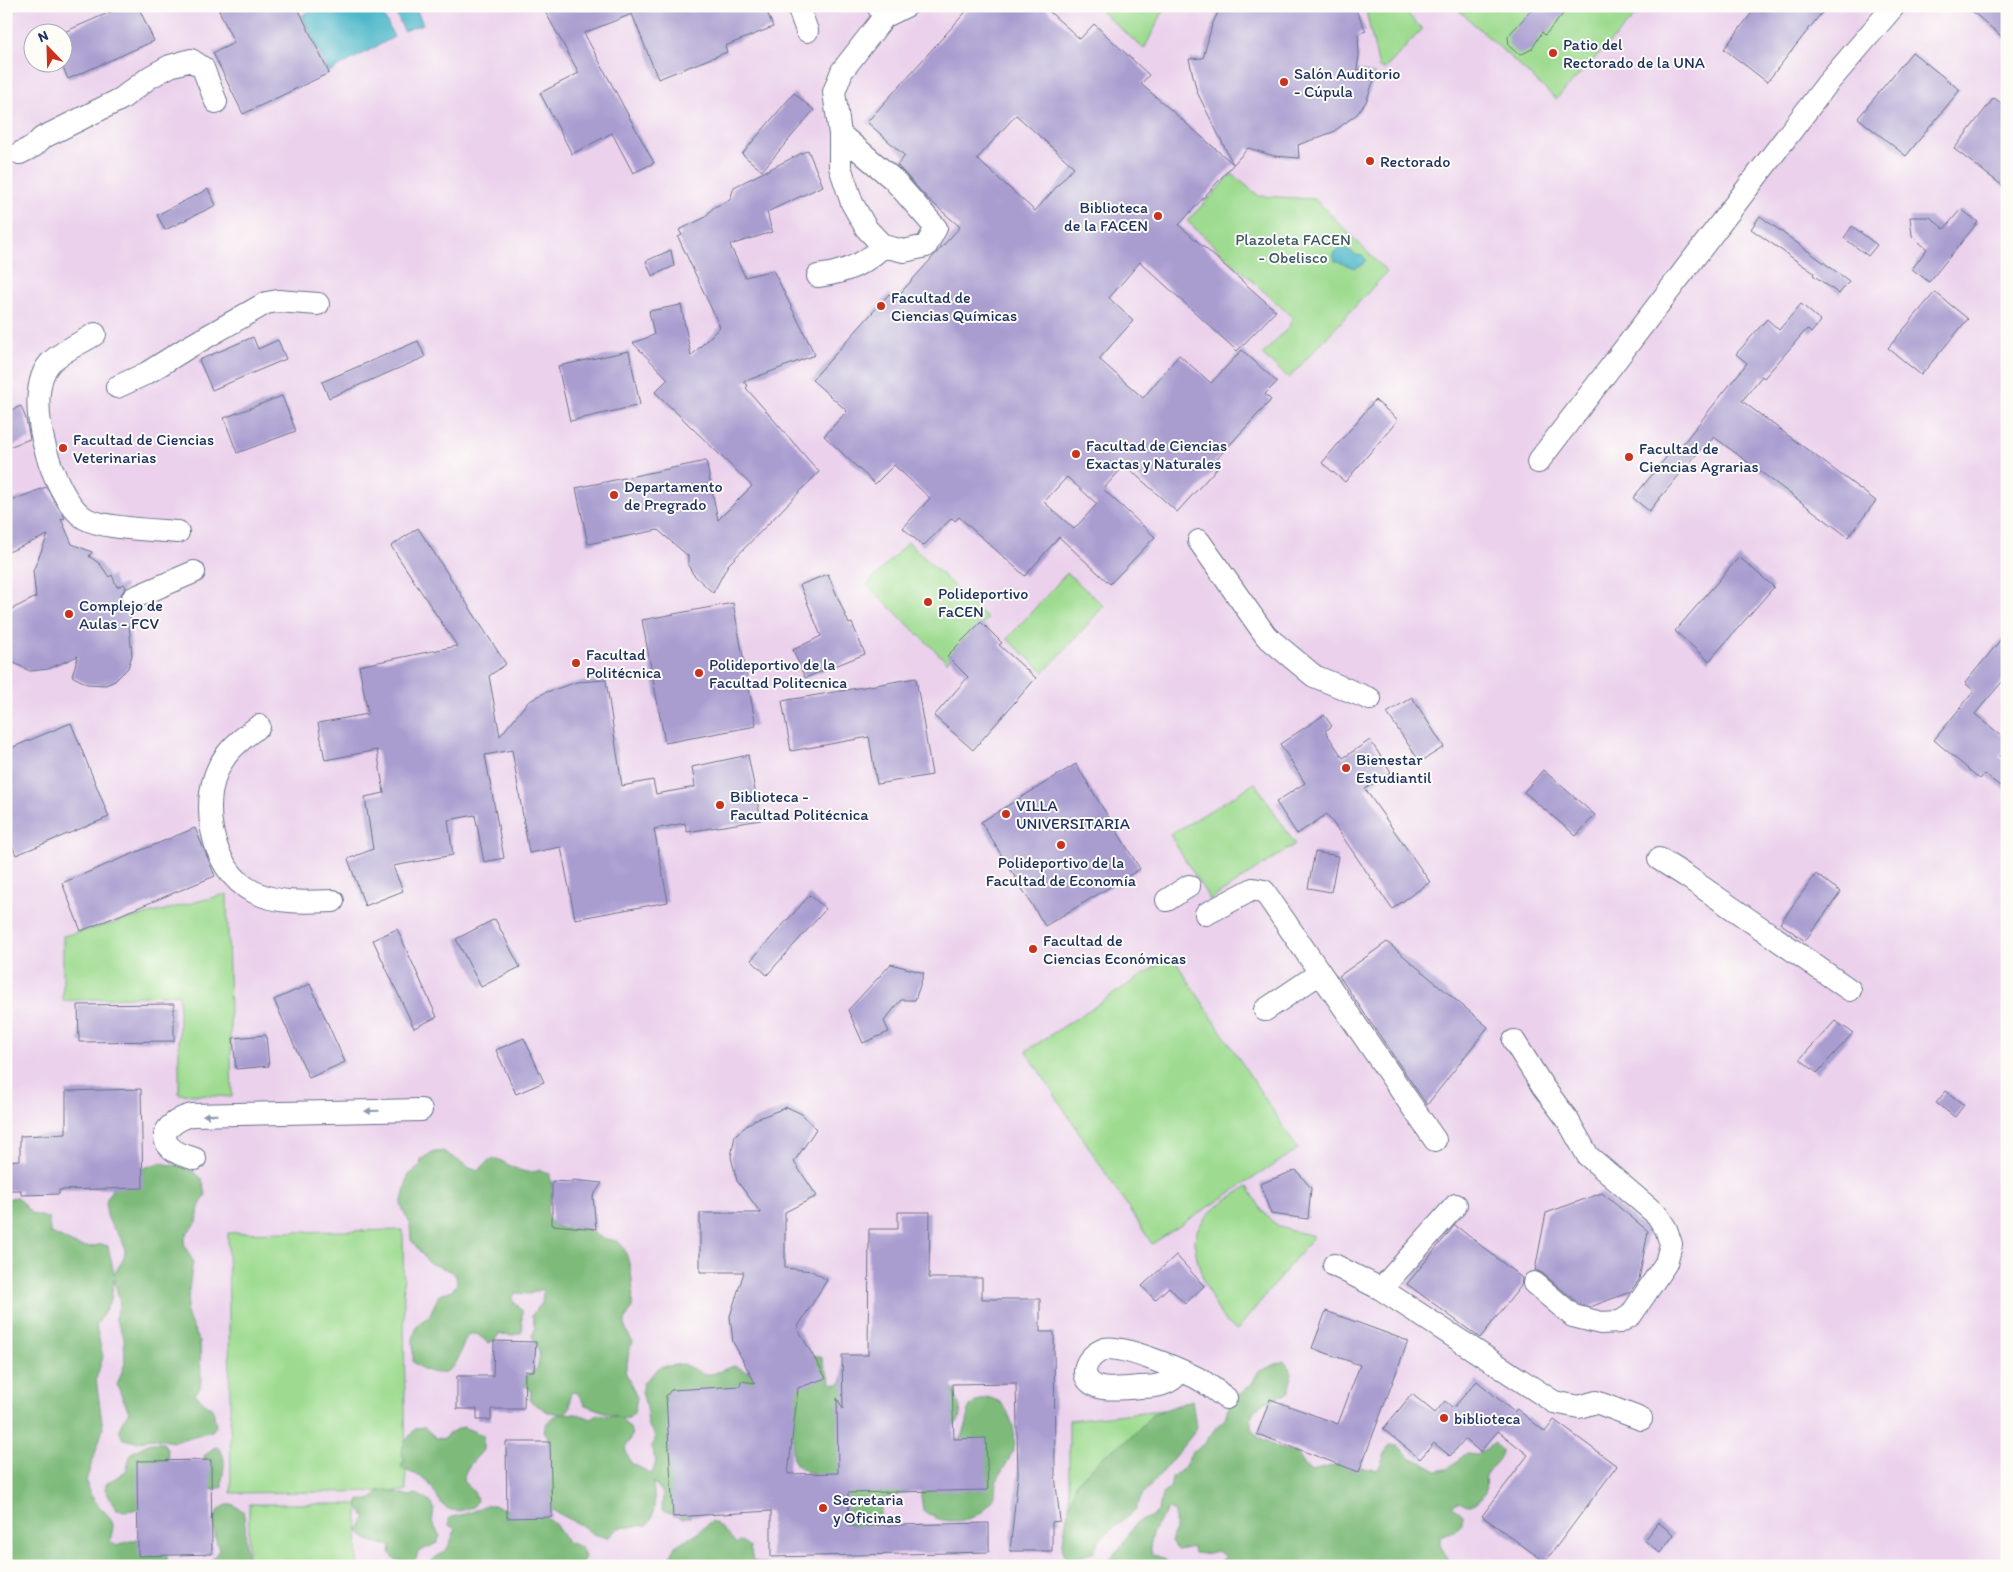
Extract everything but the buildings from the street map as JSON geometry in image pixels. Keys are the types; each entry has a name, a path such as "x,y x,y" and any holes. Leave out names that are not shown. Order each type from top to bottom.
{"lane":[{"path":"798,6 807,31"},
{"path":"840,134 894,180 936,228 926,246 904,251 883,246 866,228 852,203 840,167 840,134 834,92 842,71 881,12 906,6"},
{"path":"1538,462 1827,84 1894,6"},
{"path":"20,153 34,146 42,138 121,99 157,74 191,60 203,68 216,102"},
{"path":"818,276 836,274 870,260 883,246"},
{"path":"117,387 178,356 254,308 278,301 318,304"},
{"path":"95,334 50,363 42,379 38,414 42,441 53,469 72,507 85,519 125,527 178,532"},
{"path":"1199,541 1266,636 1314,676 1370,699"},
{"path":"133,598 194,572"},
{"path":"259,726 224,758 212,788 209,804 217,849 234,877 252,891 275,899 300,903 333,901"},
{"path":"1658,859 1686,876 1850,990"},
{"path":"1167,900 1189,886"},
{"path":"1206,914 1253,889 1259,888 1269,896 1435,1140"},
{"path":"1265,1010 1320,973"},
{"path":"1514,1041 1543,1088 1567,1119 1588,1156 1657,1215 1666,1229 1671,1244 1666,1263 1630,1315 1620,1322 1601,1323 1573,1316 1534,1283"},
{"path":"195,1159 170,1148 166,1138 171,1124 177,1119 192,1115 421,1110"},
{"path":"1381,1289 1456,1205"},
{"path":"1334,1265 1381,1289 1554,1402 1579,1407 1596,1402 1641,1419"},
{"path":"1180,1371 1196,1377 1226,1398"}],"shaded area":[{"name":"VILLA UNIVERSITARIA","path":"6,6 2007,6 2007,1566 6,1566"}],"green space":[{"path":"1095,6 1166,6 1144,49"},
{"path":"1368,6 1400,6 1422,29 1385,69 1379,68 1367,15"},
{"name":"Patio del Rectorado de la UNA","path":"1454,6 1645,6 1556,99"},
{"name":"Plazoleta FACEN - Obelisco","path":"1232,174 1259,196 1315,199 1387,272 1289,378 1262,355 1289,327 1292,317 1187,221"},
{"name":"Polideportivo FaCEN","path":"908,542 988,619 947,662 867,585"},
{"path":"1067,573 1104,606 1044,672 1007,639"},
{"path":"1255,783 1295,844 1210,900 1170,835"},
{"path":"227,894 232,1097 179,1094 179,994 63,1001 63,936"},
{"path":"1172,956 1298,1149 1152,1244 1026,1051"},
{"path":"443,1151 478,1171 489,1160 497,1159 523,1171 534,1172 540,1170 550,1174 552,1191 548,1212 552,1223 561,1228 587,1229 600,1237 616,1241 622,1246 629,1264 633,1293 631,1309 625,1323 627,1332 633,1342 625,1371 637,1398 634,1413 629,1418 621,1419 630,1428 632,1435 625,1449 631,1463 652,1474 656,1461 651,1447 655,1441 654,1434 648,1427 642,1391 643,1383 660,1367 683,1364 704,1374 712,1374 734,1366 749,1372 757,1381 750,1386 689,1509 690,1517 683,1519 662,1510 663,1494 653,1482 654,1509 648,1525 618,1528 608,1538 593,1534 581,1525 548,1508 548,1437 544,1431 551,1419 563,1414 548,1412 530,1401 531,1393 528,1387 520,1384 524,1377 537,1369 539,1352 532,1336 535,1329 532,1315 542,1303 543,1289 529,1294 515,1293 512,1300 522,1310 522,1332 514,1335 499,1334 495,1340 488,1343 477,1334 469,1334 454,1366 443,1372 437,1373 425,1370 413,1362 413,1339 417,1325 429,1316 439,1295 452,1290 457,1284 456,1276 451,1271 429,1263 411,1240 410,1225 401,1205 408,1176 420,1166 421,1159 435,1152","holes":["577,1392 585,1405 619,1417 597,1414 591,1419 578,1414 564,1414 570,1408 570,1393"]},
{"path":"160,1163 183,1167 197,1174 202,1179 206,1194 199,1207 197,1222 187,1233 184,1240 185,1247 193,1261 186,1313 200,1342 201,1380 200,1388 195,1394 213,1410 216,1426 212,1431 173,1442 151,1438 137,1442 123,1439 120,1428 129,1412 117,1385 125,1363 124,1338 115,1318 120,1304 114,1279 111,1300 96,1326 103,1357 96,1379 103,1429 86,1481 91,1495 113,1525 110,1541 117,1546 137,1539 153,1543 166,1551 168,1566 6,1566 6,1199 17,1197 32,1214 49,1218 50,1233 85,1247 108,1246 114,1274 123,1259 125,1250 121,1239 110,1223 106,1211 107,1200 111,1190 119,1182 138,1170"},
{"path":"1248,1187 1262,1210 1277,1225 1290,1231 1314,1236 1237,1330 1225,1321 1208,1291 1198,1264 1195,1240 1201,1224 1212,1211"},
{"path":"403,1230 406,1491 231,1493 228,1233"},
{"path":"798,1354 821,1356 832,1384 840,1384 843,1377 946,1383 951,1386 955,1393 960,1409 959,1420 932,1446 913,1490 886,1498 882,1505 879,1519 871,1524 859,1526 845,1525 820,1475 807,1472 794,1461 792,1449 794,1441 787,1428"},
{"path":"1283,1361 1287,1364 1292,1376 1288,1393 1265,1402 1257,1408 1251,1420 1252,1428 1264,1441 1281,1449 1297,1453 1305,1466 1312,1471 1340,1464 1377,1470 1390,1445 1399,1446 1412,1459 1422,1462 1437,1471 1447,1469 1467,1453 1478,1454 1495,1443 1502,1450 1500,1457 1488,1473 1485,1491 1481,1498 1467,1506 1459,1502 1452,1505 1462,1515 1462,1524 1455,1531 1440,1536 1440,1545 1447,1558 1445,1566 1206,1566 1219,1563 1226,1556 1217,1551 1204,1554 1194,1553 1193,1547 1178,1550 1171,1543 1175,1529 1175,1512 1168,1509 1154,1530 1151,1547 1152,1554 1165,1559 1168,1566 1103,1566 1123,1544 1135,1524 1154,1515 1159,1510 1162,1494 1170,1488 1172,1477 1184,1468 1192,1452 1205,1443 1217,1426 1225,1419 1231,1401 1251,1385 1258,1372"},
{"path":"987,1397 998,1401 1004,1407 1010,1417 1015,1442 1009,1460 997,1481 994,1497 979,1514 970,1518 950,1521 931,1516 923,1510 921,1495 923,1488 949,1446 962,1437 967,1423 968,1409 974,1403"},
{"path":"1192,1400 1196,1427 1193,1434 1142,1496 1135,1510 1100,1539 1093,1553 1072,1559 1065,1555 1062,1548 1067,1516 1076,1483 1104,1456 1131,1437 1153,1414"},
{"path":"1190,1407 1069,1549 1069,1420"},
{"path":"424,1427 436,1438 444,1439 449,1433 463,1427 483,1435 483,1450 468,1468 463,1481 474,1492 477,1500 473,1507 461,1511 446,1507 428,1482 401,1467 404,1460 402,1451 405,1443 416,1428"},
{"path":"150,1443 163,1443 167,1449 168,1457 159,1484 147,1507 127,1511 116,1510 105,1489 106,1484 126,1471 131,1453"},
{"path":"217,1447 223,1456 224,1466 222,1487 213,1490 210,1488 204,1456"},
{"path":"387,1490 410,1496 416,1494 430,1501 434,1508 432,1523 440,1536 437,1543 418,1552 416,1559 410,1564 395,1559 390,1553 391,1546 368,1540 358,1530 366,1517 357,1507 359,1500 370,1499 379,1491"},
{"path":"249,1504 358,1504 357,1566 248,1566"},
{"path":"227,1505 234,1505 243,1511 249,1566 212,1566 210,1562 219,1550 214,1531 214,1519 217,1513"},
{"path":"486,1505 495,1505 511,1512 543,1515 555,1524 567,1542 582,1549 585,1556 581,1566 429,1566 433,1559 447,1549 450,1542 455,1529 449,1525 449,1518 472,1512"},
{"path":"711,1521 721,1528 736,1544 741,1541 750,1547 753,1561 771,1566 673,1566 669,1560 675,1546 699,1532"}],"water":[{"path":"321,6 379,6 394,37 329,72 302,15"},
{"path":"393,6 415,6 423,24 404,31"},
{"path":"1344,247 1356,255 1363,256 1366,260 1362,265 1355,268 1335,261 1333,253"}],"place":[{"name":"Patio del Rectorado de la UNA","path":"1553,53"},
{"name":"Salón Auditorio - Cúpula","path":"1284,82"},
{"name":"Rectorado","path":"1370,161"},
{"name":"Biblioteca de la FACEN","path":"1158,216"},
{"name":"Facultad de Ciencias Químicas","path":"881,306"},
{"name":"Facultad de Ciencias Veterinarias","path":"63,448"},
{"name":"Facultad de Ciencias Exactas y Naturales","path":"1076,454"},
{"name":"Facultad de Ciencias Agrarias","path":"1629,457"},
{"name":"Departamento de Pregrado","path":"614,495"},
{"name":"Polideportivo FaCEN","path":"928,602"},
{"name":"Complejo de Aulas - FCV","path":"69,614"},
{"name":"Facultad Politécnica","path":"576,663"},
{"name":"Polideportivo de la Facultad Politecnica","path":"699,673"},
{"name":"Bienestar Estudiantil","path":"1346,768"},
{"name":"Biblioteca - Facultad Politécnica","path":"720,805"},
{"name":"VILLA UNIVERSITARIA","path":"1006,814"},
{"name":"Polideportivo de la Facultad de Economía","path":"1061,845"},
{"name":"Facultad de Ciencias Económicas","path":"1033,949"},
{"name":"biblioteca","path":"1444,1418"},
{"name":"Secretaria y Oficinas","path":"823,1508"}]}
